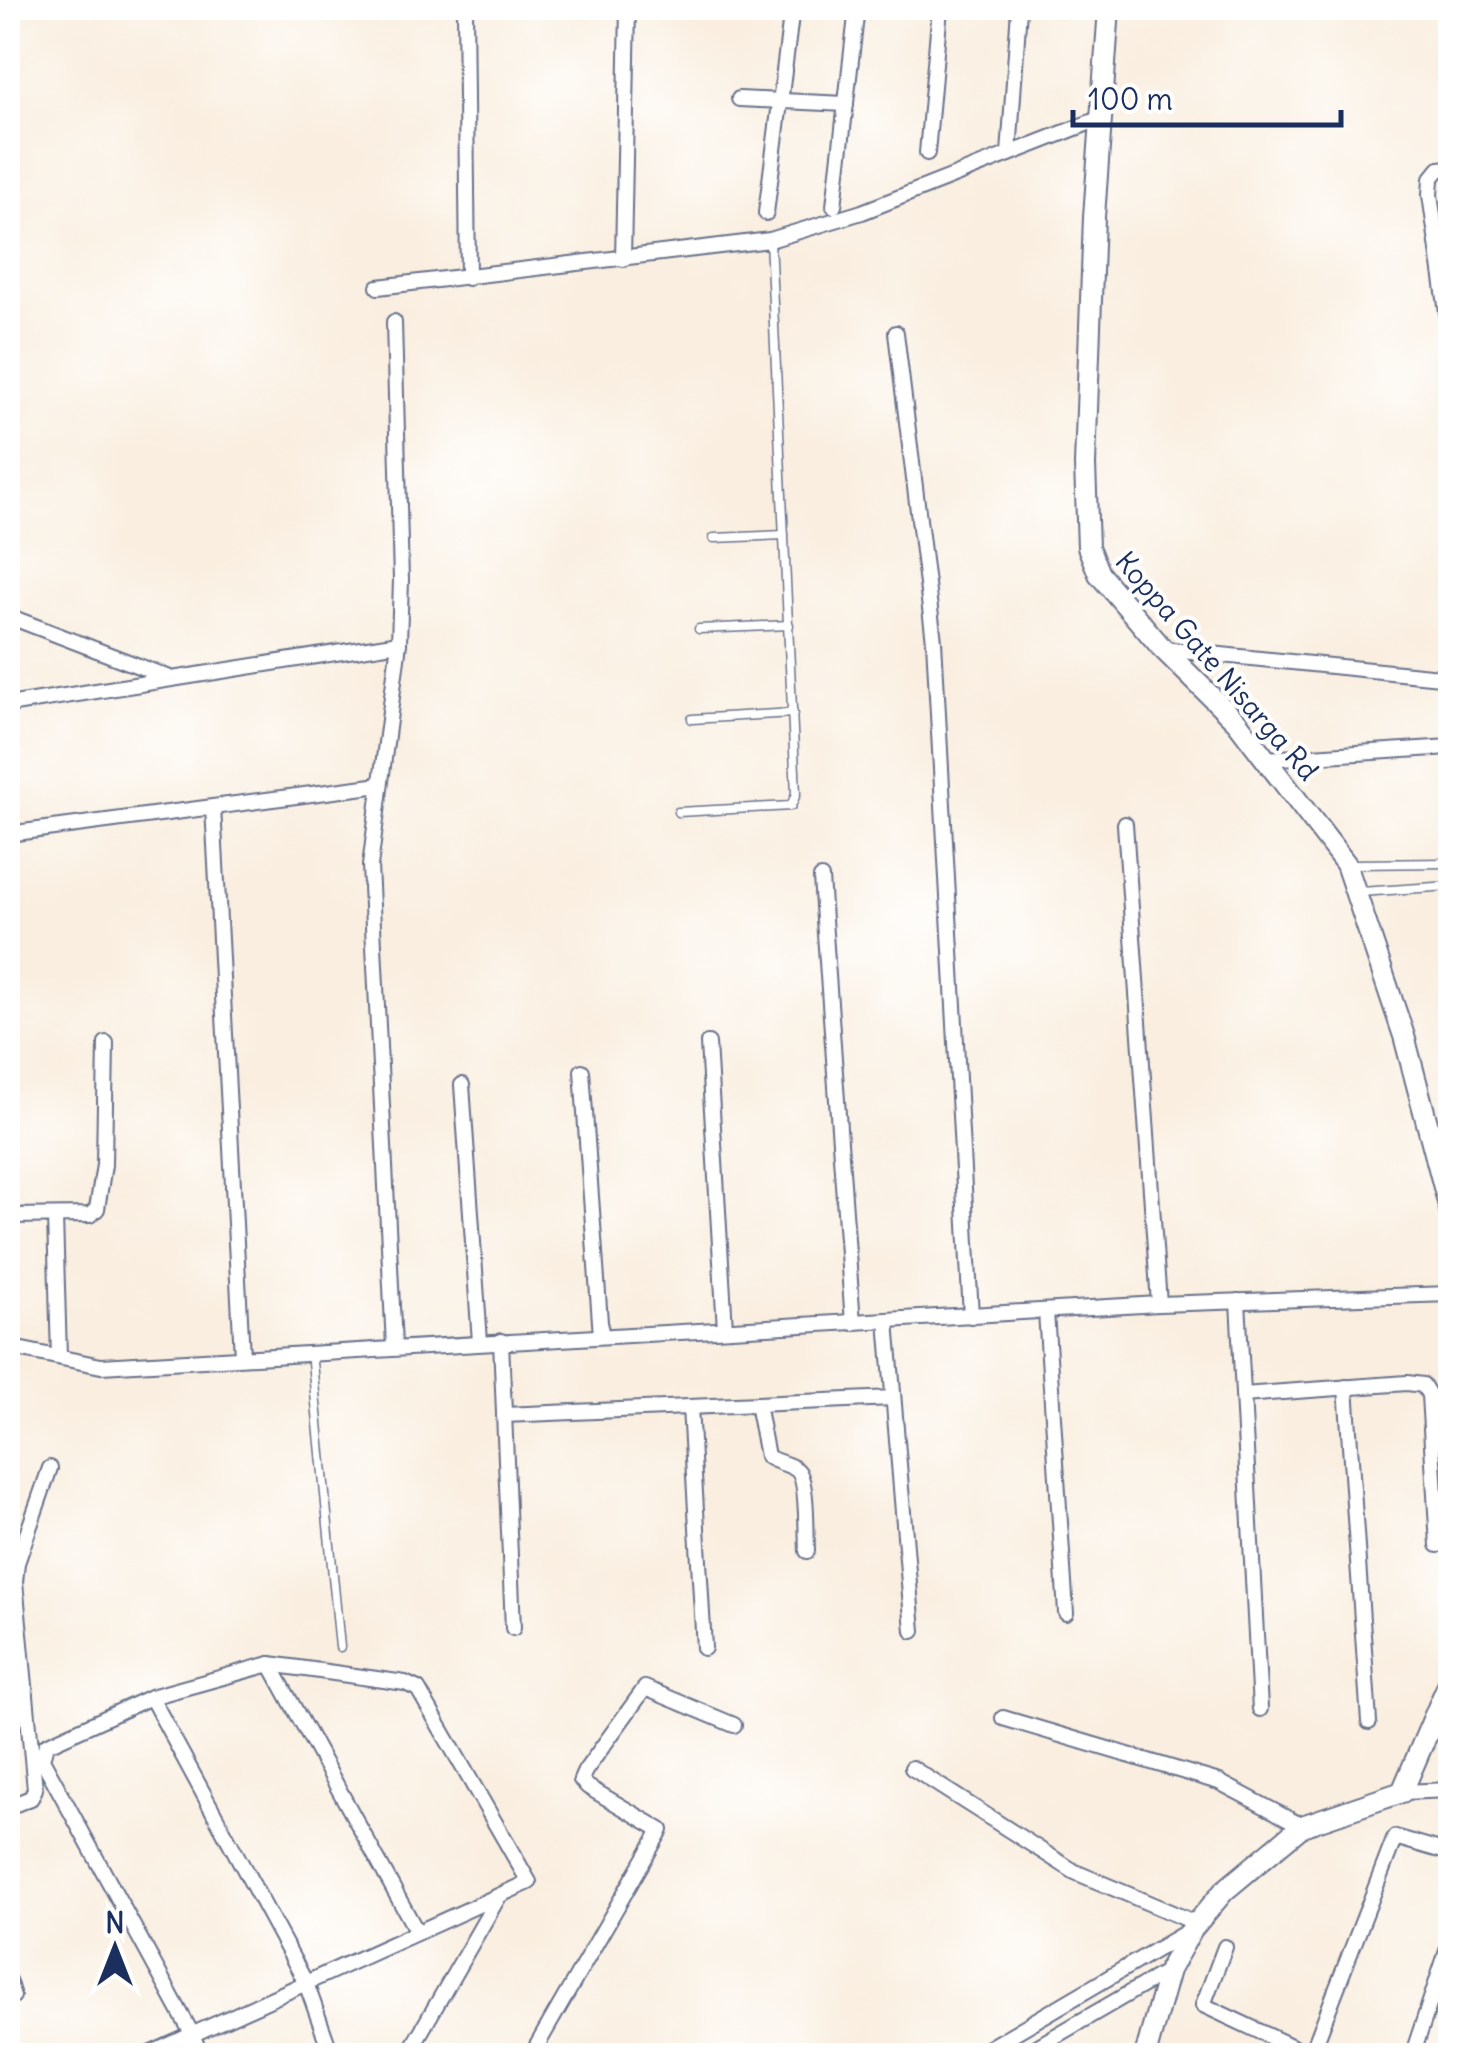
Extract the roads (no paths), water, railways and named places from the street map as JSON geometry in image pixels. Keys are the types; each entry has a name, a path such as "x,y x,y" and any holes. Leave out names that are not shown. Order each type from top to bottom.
{"street":[{"path":"465,8 468,278"},
{"path":"624,259 628,8"},
{"path":"766,213 792,8"},
{"path":"834,206 857,8"},
{"path":"926,152 940,8"},
{"path":"1009,154 1019,8"},
{"path":"1058,8 1108,10"},
{"name":"Koppa Gate Nisarga Rd","path":"1108,10 1092,255 1086,532 1093,563 1162,648 1231,715 1346,864 1404,1036 1450,1210"},
{"path":"738,99 846,104"},
{"path":"378,287 770,240 862,212 1101,118"},
{"path":"1450,168 1439,169 1431,179 1430,195 1450,333"},
{"path":"394,322 399,644 370,866 394,1346"},
{"path":"896,333 934,641 971,1316"},
{"path":"8,616 173,679"},
{"path":"8,706 399,644"},
{"path":"1162,648 1450,678"},
{"path":"1266,759 1450,748"},
{"path":"8,834 380,785"},
{"path":"212,807 242,1356"},
{"path":"1124,824 1159,1304"},
{"path":"821,878 853,1323"},
{"path":"8,1216 90,1215 98,1209 104,1165 106,1043"},
{"path":"708,1043 725,1329"},
{"path":"582,1071 601,1336"},
{"path":"462,1085 480,1342"},
{"path":"55,1217 58,1357"},
{"path":"8,1346 101,1366 1159,1304 1450,1294"},
{"path":"1238,1302 1260,1709"},
{"path":"1046,1312 1066,1613"},
{"path":"887,1321 912,1630"},
{"path":"501,1341 513,1628"},
{"path":"1243,1395 1423,1385 1429,1395 1438,1545"},
{"path":"1346,1387 1369,1722"},
{"path":"504,1416 893,1398"},
{"path":"758,1404 767,1456 777,1464 796,1468 803,1478 807,1551"},
{"path":"690,1407 704,1648"},
{"path":"8,1807 31,1798 35,1788 12,1570 50,1468"},
{"path":"270,1664 417,1932"},
{"path":"145,2056 192,2034 528,1882 418,1689 405,1682 270,1664 151,1697 46,1745 42,1758 192,2034 201,2056"},
{"path":"1402,1792 1450,1680"},
{"path":"531,2056 661,1830 588,1787 581,1780 585,1772 645,1688 734,1725"},
{"path":"151,1697 306,1983 332,2056"},
{"path":"1003,1718 1219,1782 1302,1826"},
{"path":"912,1768 1075,1872 1194,1926"},
{"path":"1145,2056 1169,1970 1194,1926 1224,1891 1302,1826 1402,1792 1450,1790"},
{"path":"1225,1947 1203,2005 1312,2055 1395,1837 1450,1853"},
{"path":"406,2056 500,1895"},
{"path":"981,2054 1194,1926"},
{"path":"1412,2056 1450,1942"},
{"path":"1021,2056 1169,1970"},
{"path":"8,1980 12,1996"}],"lane":[{"path":"678,812 791,806 796,794 770,240"},
{"path":"714,538 784,535"},
{"path":"699,629 789,625"},
{"path":"692,718 793,714"},
{"path":"1346,864 1450,863"},
{"path":"1356,893 1450,886"},
{"path":"311,1352 340,1646"}]}
